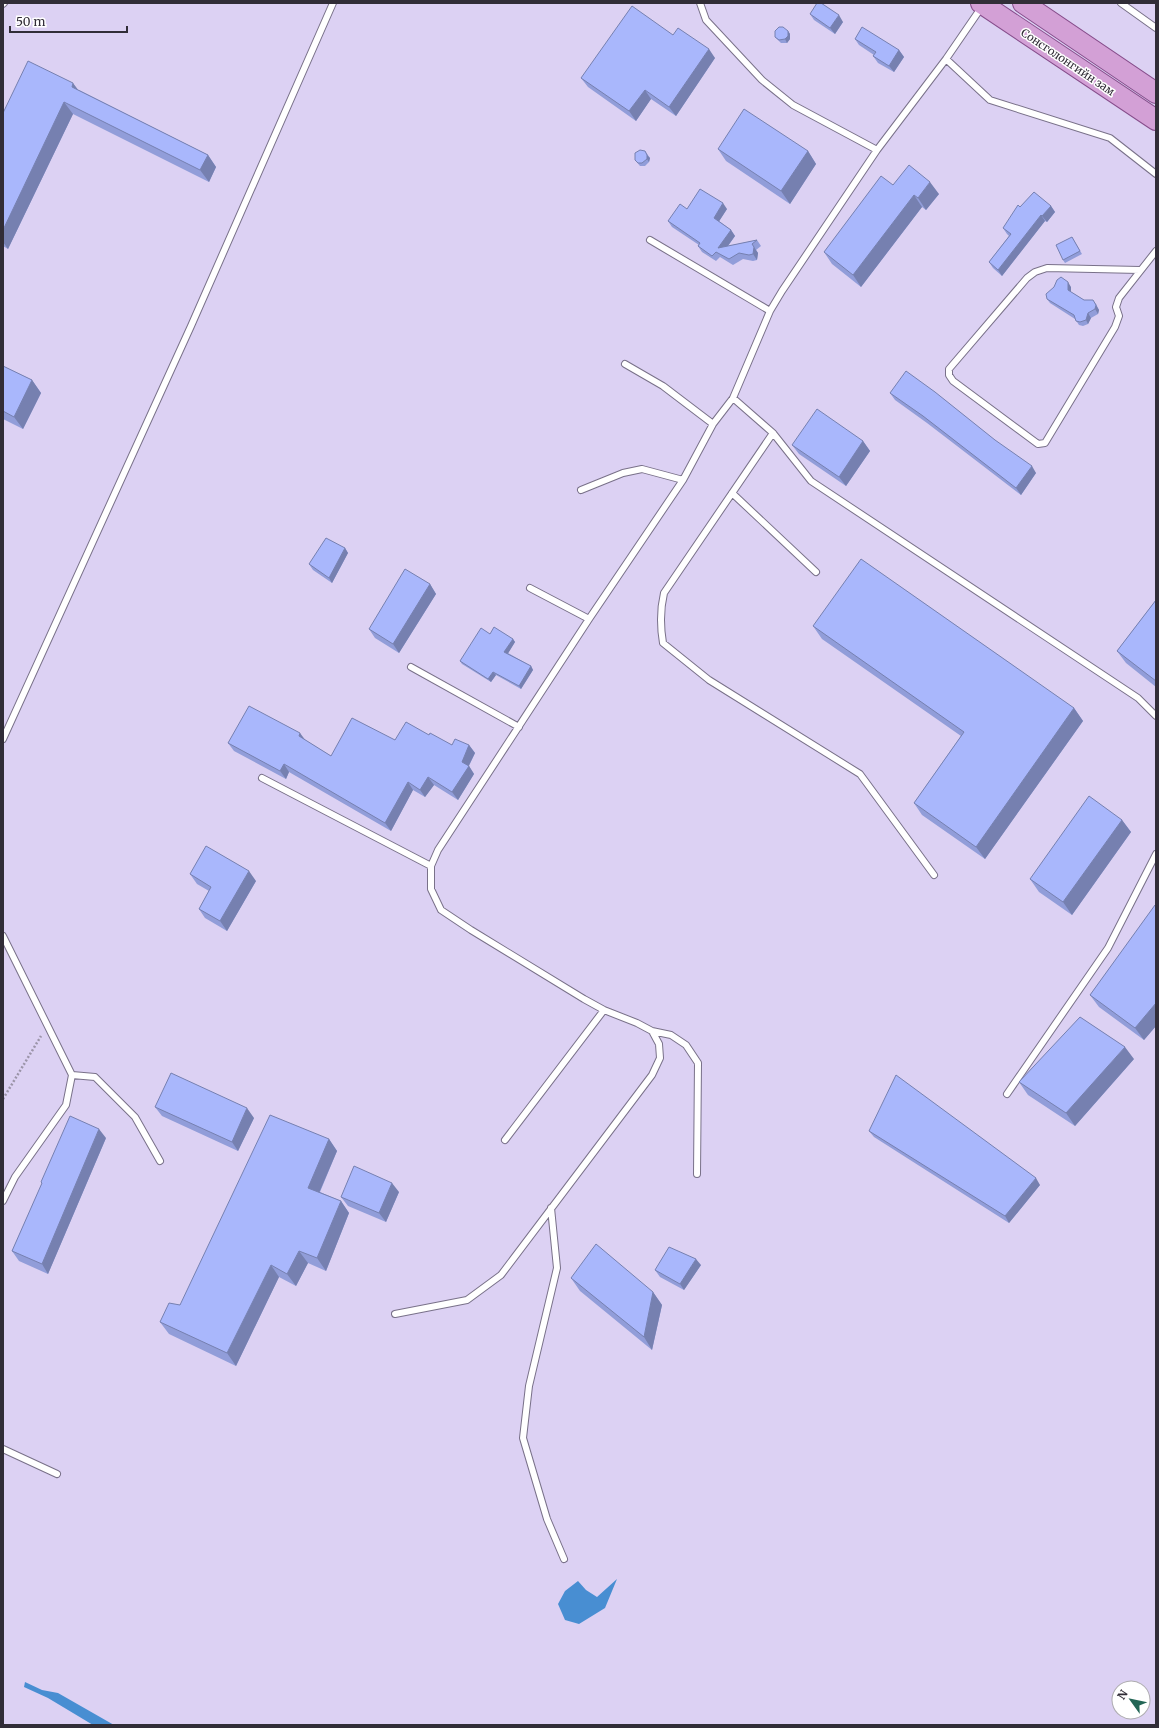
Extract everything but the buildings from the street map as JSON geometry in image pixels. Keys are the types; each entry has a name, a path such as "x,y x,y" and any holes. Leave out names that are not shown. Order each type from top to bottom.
{"main road":[{"path":"1023,3 1156,93"},
{"name":"Сонсголонгийн зам","path":"983,4 1156,120"}],"lane":[{"path":"3,739 194,319 333,3"},
{"path":"700,3 706,20 762,80 793,105 877,150"},
{"path":"1121,3 1156,28"},
{"path":"697,1174 698,1063 686,1045 671,1035 652,1032 637,1023 604,1010 441,910 431,889 431,866 438,850 589,619 683,480 713,424 733,398 770,311 877,150 946,59 983,4"},
{"path":"946,59 990,100 1110,138 1156,174"},
{"path":"650,240 770,311"},
{"path":"1140,270 1047,268 1035,272 1027,278 949,369 949,375 953,380 1038,444 1045,443 1115,327 1119,316 1116,307 1119,298 1156,251"},
{"path":"625,364 663,386 713,424"},
{"path":"733,398 773,433 811,481 1138,698 1156,716"},
{"path":"773,433 664,593 661,607 663,642 709,680 860,774 934,876"},
{"path":"581,490 623,473 642,469 683,480"},
{"path":"732,493 816,572"},
{"path":"530,588 589,619"},
{"path":"412,667 519,727"},
{"path":"262,778 431,866"},
{"path":"1007,1094 1108,948 1156,854"},
{"path":"3,936 72,1075 66,1105 15,1177 3,1201"},
{"path":"505,1140 604,1010"},
{"path":"395,1314 467,1300 501,1275 652,1075 660,1058 659,1044 652,1032"},
{"path":"72,1075 95,1077 135,1117 160,1161"},
{"path":"551,1208 557,1268 529,1386 523,1438 547,1519 564,1559"},
{"path":"3,1449 57,1474"}],"path":[{"path":"3,1099 47,1026"}],"shaded area":[{"path":"3,3 1156,3 1156,1725 3,1725"}],"water":[{"path":"617,1579 605,1608 579,1624 565,1620 558,1604 565,1591 578,1581 586,1590 597,1597"},
{"path":"25,1682 42,1690 58,1693 114,1725 93,1725 48,1698 24,1687"}]}
